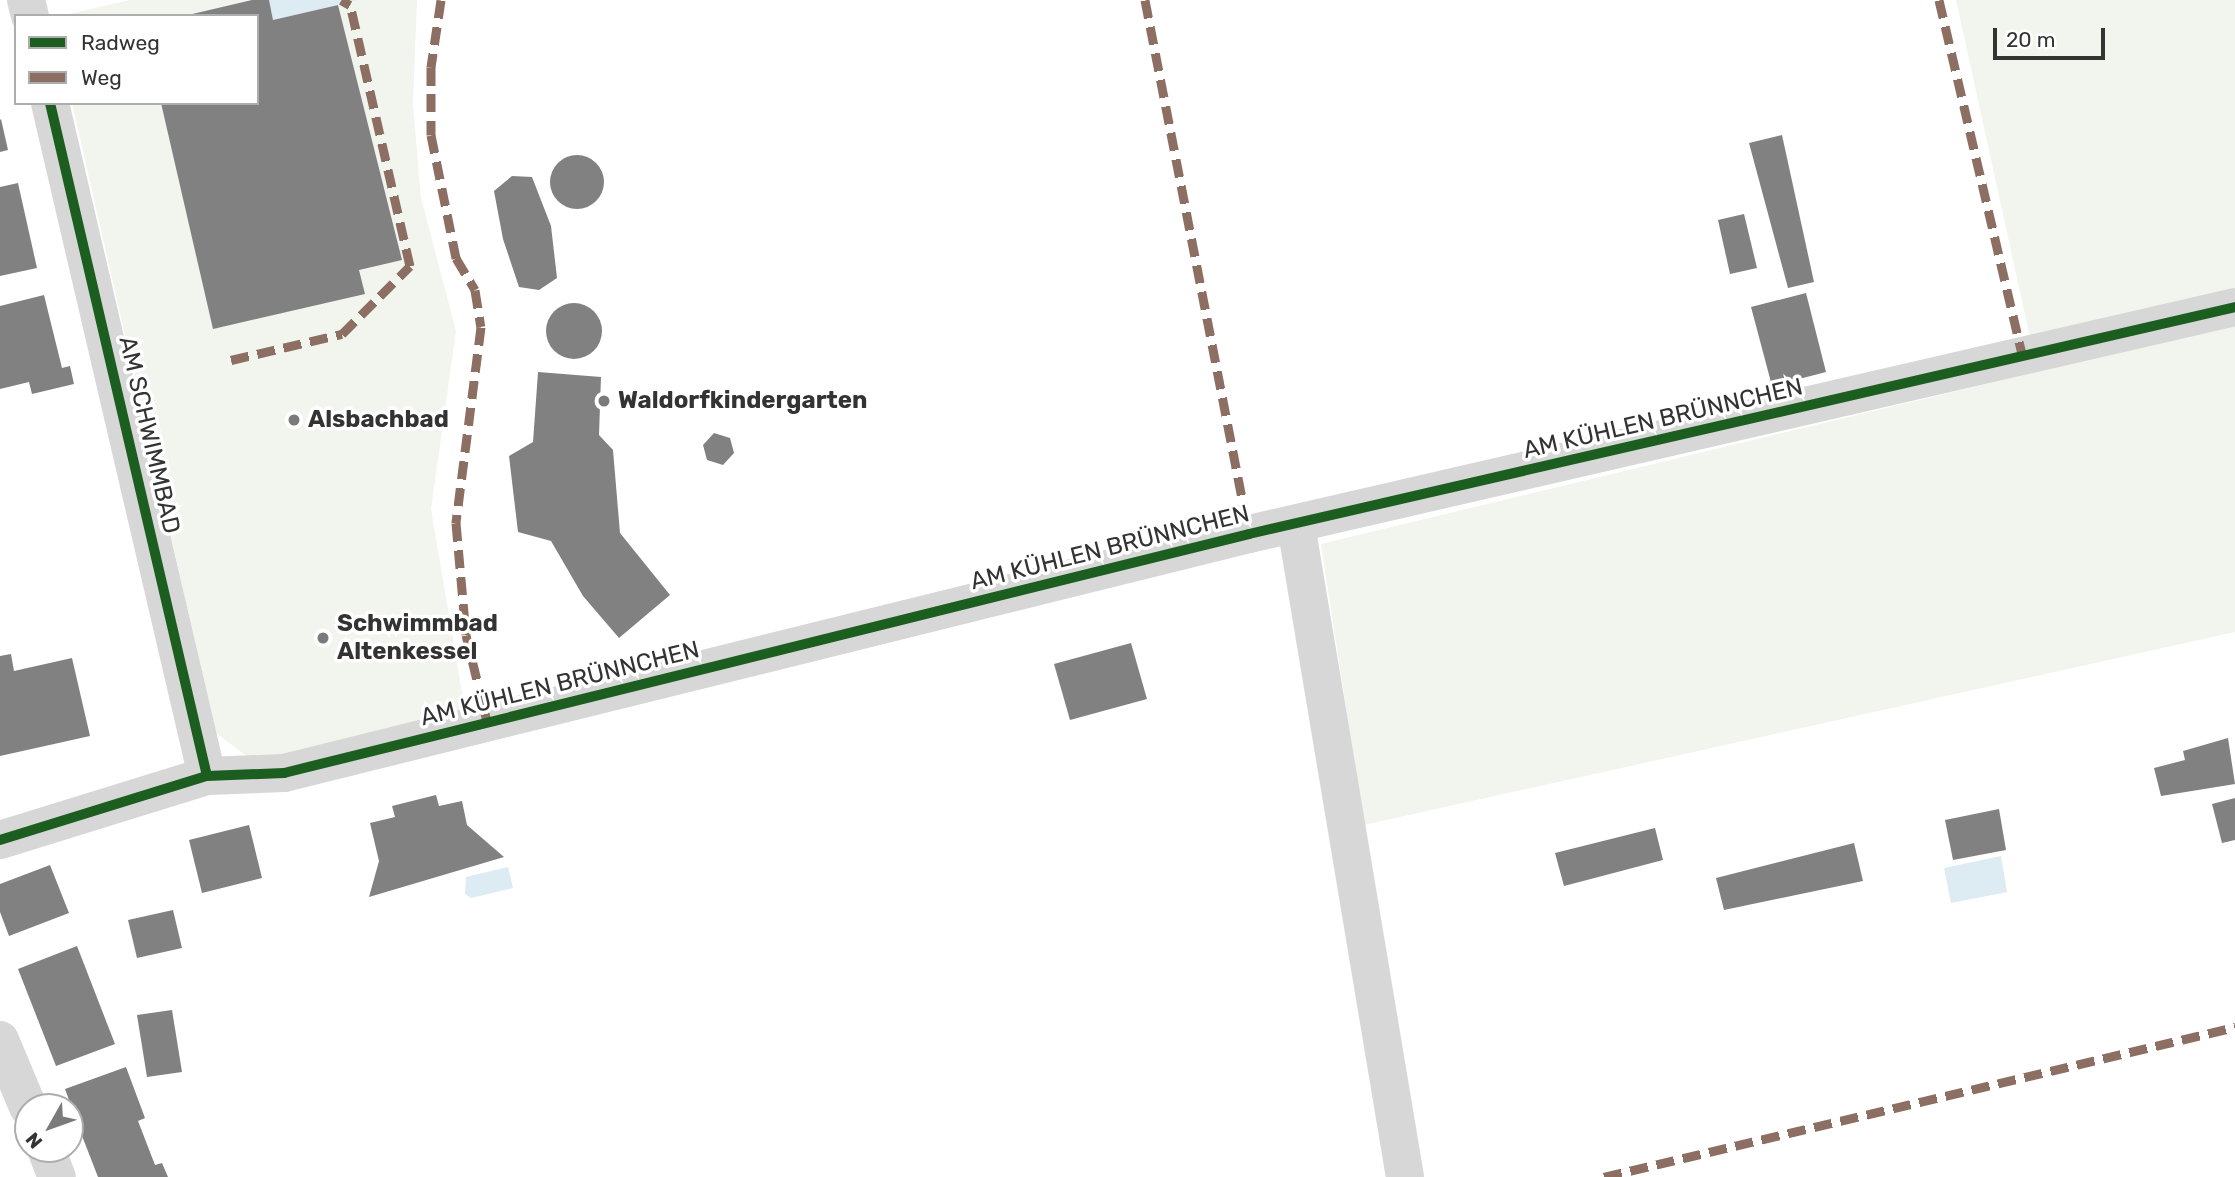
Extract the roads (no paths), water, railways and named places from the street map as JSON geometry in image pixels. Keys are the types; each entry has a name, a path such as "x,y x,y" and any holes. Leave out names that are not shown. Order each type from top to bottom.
{"street":[{"name":"AM SCHWIMMBAD","path":"50,105 207,776"},
{"name":"AM KÜHLEN BRÜNNCHEN","path":"0,840 207,776 284,773 1296,525 2235,307"},
{"path":"1296,525 1405,1177"},
{"path":"0,1040 22,1093"}],"place":[{"name":"Waldorfkindergarten","path":"604,401"},
{"name":"Alsbachbad","path":"294,420"},
{"name":"Schwimmbad Altenkessel","path":"323,638"}]}
